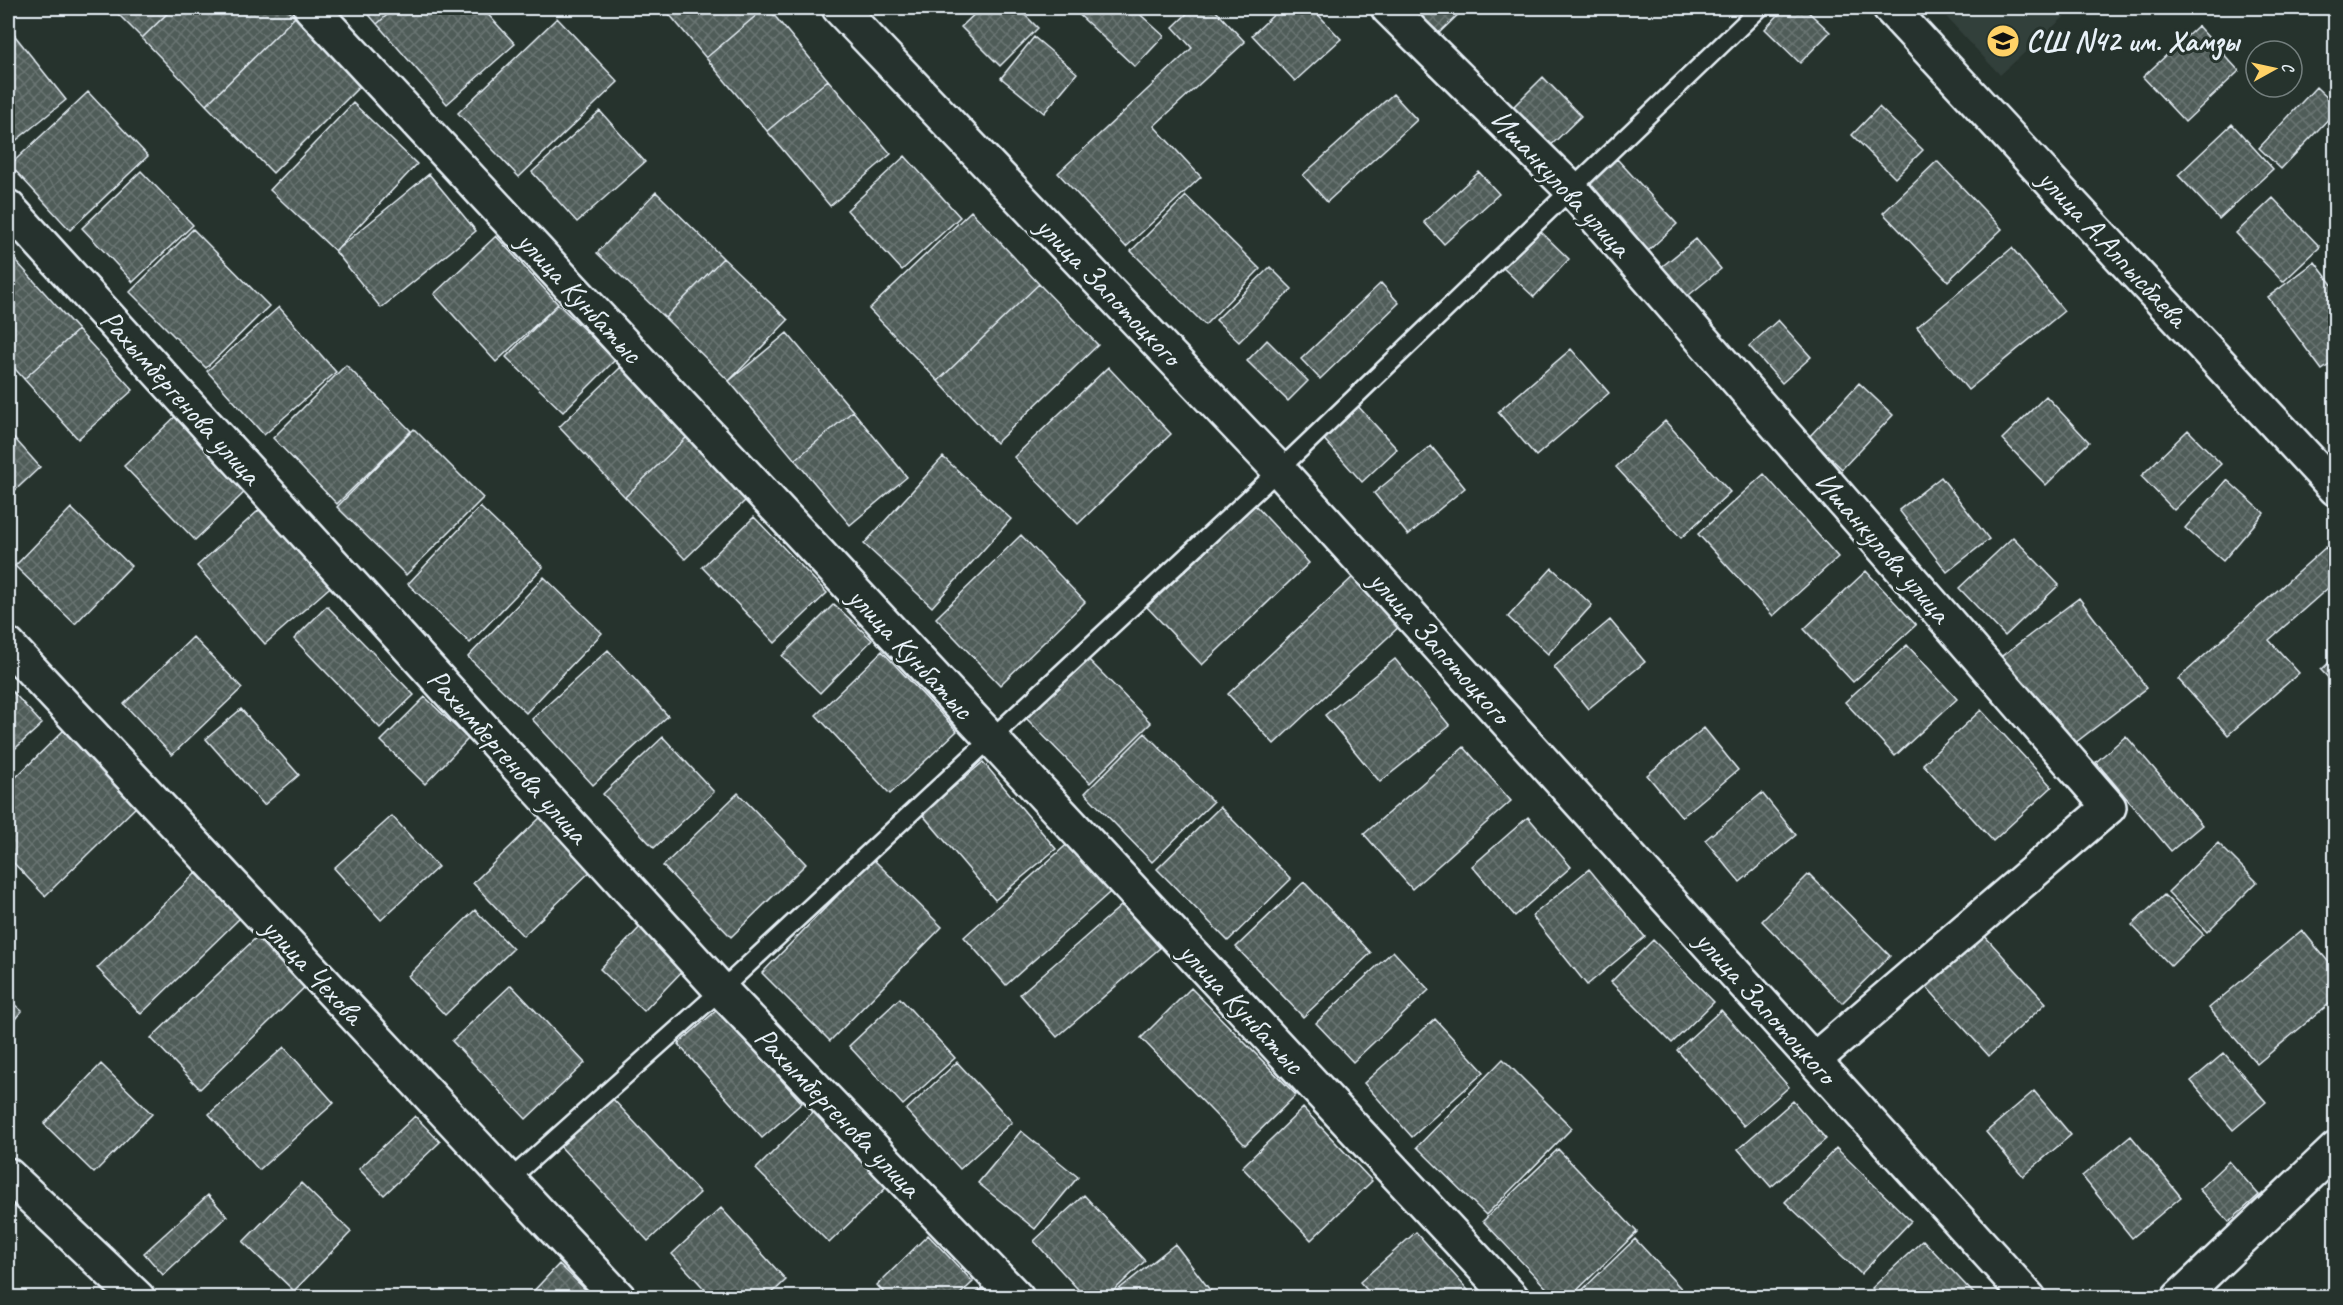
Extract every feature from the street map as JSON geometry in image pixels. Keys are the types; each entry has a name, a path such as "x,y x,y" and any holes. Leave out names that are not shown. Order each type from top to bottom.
{"street":[{"name":"улица Кунбатыс","path":"311,8 1512,1298"},
{"name":"улица Запотоцкого","path":"839,8 1279,470 2029,1298"},
{"name":"Ишанкулова улица","path":"1388,8 1571,189 2109,807 1814,1060"},
{"name":"улица А.Алпысбаева","path":"1890,8 2336,489"},
{"name":"Рахымбергенова улица","path":"8,207 720,990 1017,1298"},
{"name":"улица Чехова","path":"8,645 619,1298"},
{"path":"2179,1298 2336,1149"},
{"path":"8,1175 138,1298"}],"lane":[{"path":"509,1180 720,990 1279,470 1760,8"}],"shaded area":[{"name":"СШ N42 им. Хамзы","path":"1938,8 2074,8 2000,75"}],"building":[{"path":"112,8 173,8 142,38"},
{"path":"173,8 286,8 295,17 206,105 142,38"},
{"path":"363,8 395,8 377,24"},
{"path":"395,8 482,8 515,44 447,104 377,24"},
{"path":"664,8 765,8 706,58"},
{"path":"765,8 768,8 828,80 767,131 706,58"},
{"path":"981,8 1018,8 1038,28 1000,66 961,27"},
{"path":"1072,8 1133,8 1164,36 1135,67"},
{"path":"1193,8 1213,8 1245,42 1154,126 1201,177 1126,247 1058,173 1192,48 1173,27"},
{"path":"1281,8 1312,8 1341,39 1295,81 1252,35"},
{"path":"1413,8 1465,8 1439,33"},
{"path":"1785,8 1804,8 1830,32 1800,63 1765,29"},
{"path":"295,17 361,85 273,173 206,105"},
{"path":"557,18 618,82 519,177 458,113"},
{"path":"2198,26 2239,71 2185,122 2143,77"},
{"path":"8,27 66,100 8,147"},
{"path":"1034,37 1077,73 1044,113 1001,78"},
{"path":"1543,77 1581,116 1542,154 1504,116"},
{"path":"828,80 891,154 830,206 767,131"},
{"path":"2316,87 2336,106 2336,111 2281,169 2259,148"},
{"path":"88,92 148,156 70,230 10,165"},
{"path":"1393,94 1417,120 1327,202 1303,175"},
{"path":"353,103 417,164 335,251 270,190"},
{"path":"1879,107 1923,150 1895,178 1852,135"},
{"path":"600,111 645,162 577,222 532,172"},
{"path":"2232,124 2273,169 2219,219 2178,175"},
{"path":"905,156 960,217 902,270 847,210"},
{"path":"1617,159 1677,224 1647,252 1586,187"},
{"path":"1937,161 2002,229 1948,281 1883,213"},
{"path":"141,171 193,225 133,282 82,228"},
{"path":"1479,172 1499,194 1444,244 1424,222"},
{"path":"429,174 476,231 381,308 335,251"},
{"path":"656,192 723,258 665,318 597,253"},
{"path":"1186,196 1260,269 1205,325 1131,251"},
{"path":"2273,198 2320,247 2283,282 2236,233"},
{"path":"971,211 1039,284 938,381 869,309"},
{"path":"193,229 269,306 206,368 130,292"},
{"path":"1538,229 1569,259 1534,297 1502,267"},
{"path":"496,236 558,304 496,362 434,294"},
{"path":"1696,239 1721,269 1684,299 1660,268"},
{"path":"2012,248 2064,311 1968,390 1917,327"},
{"path":"8,252 78,330 24,379 8,361"},
{"path":"723,258 788,320 729,381 665,318"},
{"path":"2315,262 2336,290 2336,360 2322,370 2268,297"},
{"path":"1270,267 1292,289 1239,342 1216,320"},
{"path":"1381,283 1399,303 1320,379 1301,359"},
{"path":"1039,284 1098,345 996,443 938,381"},
{"path":"558,304 615,360 563,412 506,357"},
{"path":"279,307 336,372 264,435 207,371"},
{"path":"1778,320 1811,357 1782,383 1749,346"},
{"path":"78,330 133,390 78,439 24,379"},
{"path":"787,333 853,411 795,460 729,381"},
{"path":"1267,340 1308,381 1288,401 1247,361"},
{"path":"1571,349 1609,393 1536,456 1498,412"},
{"path":"346,365 411,431 337,504 273,438"},
{"path":"621,367 687,437 625,497 559,427"},
{"path":"1108,367 1171,434 1078,524 1014,457"},
{"path":"1859,383 1893,415 1842,469 1809,437"},
{"path":"2046,396 2089,442 2046,485 2002,439"},
{"path":"1356,404 1397,449 1362,482 1321,436"},
{"path":"853,411 907,477 850,525 795,460"},
{"path":"179,413 250,487 195,540 124,466"},
{"path":"1665,421 1730,492 1681,538 1616,467"},
{"path":"414,429 483,498 406,575 337,507"},
{"path":"2188,430 2221,464 2174,510 2141,476"},
{"path":"8,431 40,467 8,497"},
{"path":"687,437 747,499 685,559 625,497"},
{"path":"1431,446 1465,488 1408,535 1374,493"},
{"path":"943,457 1011,519 932,607 864,544"},
{"path":"1764,474 1838,557 1773,616 1698,534"},
{"path":"1941,477 1989,539 1947,572 1899,510"},
{"path":"2227,480 2264,513 2223,561 2185,528"},
{"path":"267,503 336,582 265,644 197,566"},
{"path":"1255,505 1309,563 1202,665 1147,607"},
{"path":"480,507 543,567 470,643 408,584"},
{"path":"71,508 131,566 75,624 15,566"},
{"path":"754,517 827,593 775,643 702,567"},
{"path":"1021,535 1085,602 1000,685 936,618"},
{"path":"2013,537 2059,585 2005,636 1959,588"},
{"path":"2326,547 2336,559 2336,581 2269,640 2299,673 2228,735 2178,679"},
{"path":"1552,568 1592,605 1548,654 1508,617"},
{"path":"1866,571 1916,625 1853,682 1804,629"},
{"path":"1356,574 1402,624 1274,744 1228,694"},
{"path":"544,577 602,633 526,713 468,657"},
{"path":"2079,598 2147,688 2067,749 1998,659"},
{"path":"834,604 872,640 820,693 782,656"},
{"path":"327,606 414,695 380,728 294,639"},
{"path":"1610,620 1645,662 1588,709 1554,667"},
{"path":"193,637 242,688 172,755 124,704"},
{"path":"1907,645 1957,699 1895,756 1845,702"},
{"path":"608,650 668,716 593,785 532,719"},
{"path":"882,651 957,731 890,794 816,715"},
{"path":"2336,656 2336,686 2321,670"},
{"path":"1086,657 1151,723 1090,783 1025,717"},
{"path":"1395,659 1450,726 1380,782 1325,715"},
{"path":"12,691 42,724 8,755 8,695"},
{"path":"425,697 468,739 425,784 381,741"},
{"path":"241,709 299,775 264,805 206,739"},
{"path":"1981,710 2052,787 1993,841 1923,764"},
{"path":"67,727 140,803 45,896 8,857 8,785"},
{"path":"1704,728 1738,770 1682,817 1647,775"},
{"path":"1145,733 1213,802 1152,862 1085,793"},
{"path":"2126,736 2202,825 2171,851 2096,762"},
{"path":"663,737 714,792 654,848 603,794"},
{"path":"1464,747 1511,801 1412,889 1364,834"},
{"path":"983,762 1056,849 995,900 922,814"},
{"path":"738,793 806,864 731,937 663,866"},
{"path":"1762,793 1796,835 1740,882 1705,840"},
{"path":"1220,807 1291,879 1228,941 1157,869"},
{"path":"543,815 594,868 523,936 473,883"},
{"path":"392,816 438,867 381,920 334,868"},
{"path":"1528,817 1571,867 1515,916 1472,866"},
{"path":"1074,838 1117,886 1006,985 964,937"},
{"path":"2218,843 2257,882 2207,932 2168,892"},
{"path":"873,859 942,927 830,1041 762,973"},
{"path":"1589,869 1645,937 1587,985 1532,916"},
{"path":"196,873 240,918 141,1014 97,968"},
{"path":"1809,874 1890,956 1842,1003 1762,921"},
{"path":"1304,882 1371,953 1303,1017 1236,947"},
{"path":"2164,895 2203,934 2171,966 2132,925"},
{"path":"1122,905 1160,948 1057,1037 1020,994"},
{"path":"475,910 513,949 445,1015 408,976"},
{"path":"644,923 688,965 644,1011 600,969"},
{"path":"2302,930 2336,971 2336,998 2257,1064 2209,1008"},
{"path":"262,932 310,982 200,1089 151,1038"},
{"path":"1981,932 2046,1003 1989,1056 1924,984"},
{"path":"1653,940 1714,1002 1672,1043 1611,982"},
{"path":"1393,951 1429,990 1353,1062 1316,1023"},
{"path":"511,985 585,1063 526,1119 452,1041"},
{"path":"1191,988 1296,1095 1245,1145 1141,1038"},
{"path":"900,998 955,1058 903,1105 849,1046"},
{"path":"8,999 22,1011 8,1027"},
{"path":"718,1009 802,1103 762,1138 678,1044"},
{"path":"1721,1010 1789,1087 1744,1126 1677,1050"},
{"path":"1435,1019 1484,1072 1412,1137 1364,1083"},
{"path":"284,1047 334,1103 259,1170 209,1114"},
{"path":"2224,1053 2266,1102 2233,1130 2191,1081"},
{"path":"1503,1059 1572,1128 1486,1215 1417,1147"},
{"path":"957,1062 1012,1122 960,1169 906,1110"},
{"path":"101,1064 152,1114 94,1173 44,1124"},
{"path":"2034,1091 2071,1135 2023,1176 1986,1132"},
{"path":"612,1098 700,1193 648,1241 560,1146"},
{"path":"1793,1101 1826,1139 1771,1187 1738,1149"},
{"path":"817,1108 891,1183 829,1243 756,1169"},
{"path":"1303,1108 1372,1181 1311,1240 1242,1167"},
{"path":"415,1116 440,1142 384,1195 359,1169"},
{"path":"1021,1131 1078,1177 1035,1229 978,1183"},
{"path":"2131,1136 2181,1197 2132,1238 2082,1176"},
{"path":"1836,1148 1911,1221 1861,1274 1785,1202"},
{"path":"1558,1149 1637,1232 1569,1298 1556,1298 1483,1221"},
{"path":"2229,1161 2259,1195 2229,1222 2199,1189"},
{"path":"301,1183 351,1232 294,1291 243,1242"},
{"path":"208,1195 227,1216 163,1275 144,1253"},
{"path":"1084,1195 1145,1261 1106,1298 1086,1298 1034,1241"},
{"path":"721,1208 786,1280 767,1298 713,1298 672,1254"},
{"path":"1416,1232 1475,1298 1374,1298 1360,1282"},
{"path":"928,1235 973,1282 956,1298 888,1298 877,1285"},
{"path":"1635,1239 1690,1298 1574,1298"},
{"path":"1923,1240 1978,1298 1881,1298 1872,1288"},
{"path":"1175,1244 1216,1298 1108,1298"},
{"path":"8,1263 15,1270 8,1277"},
{"path":"559,1264 594,1298 527,1298"},
{"path":"982,1288 991,1298 971,1298"}],"place":[{"name":"СШ N42 им. Хамзы","path":"2003,41"}]}
